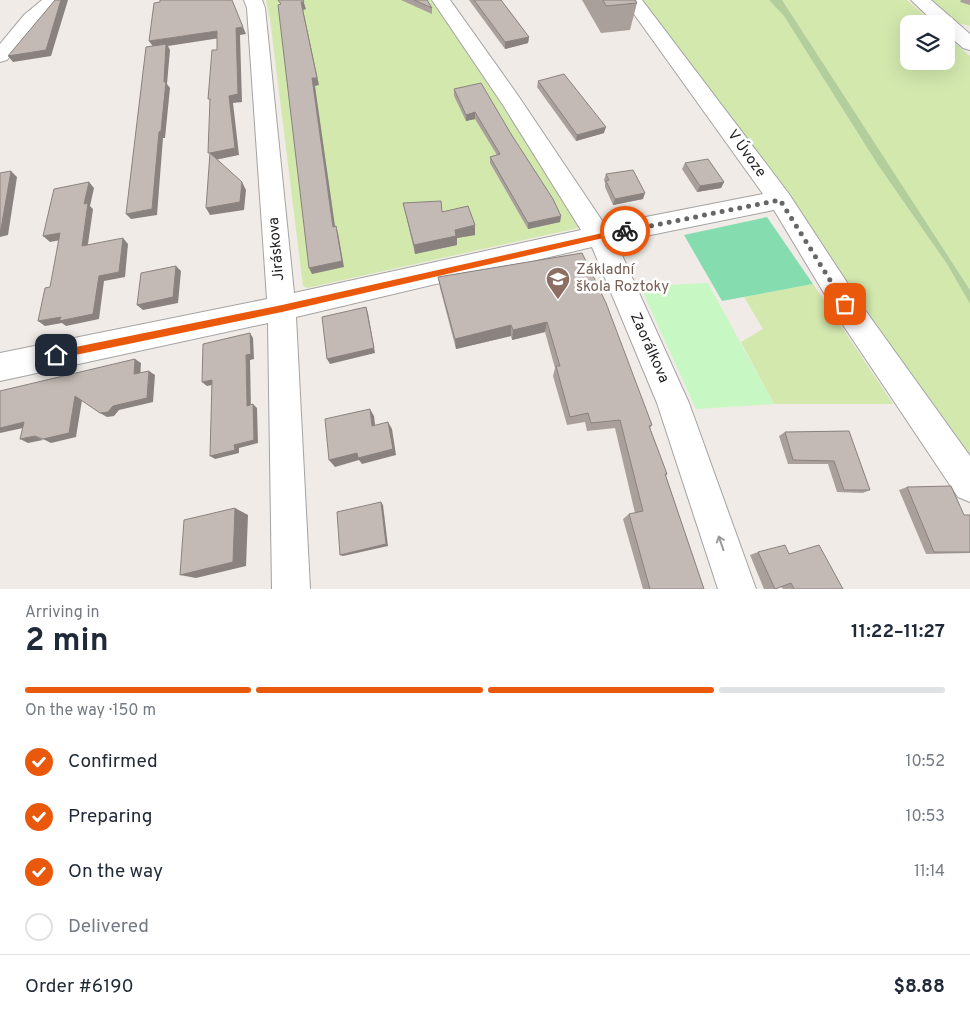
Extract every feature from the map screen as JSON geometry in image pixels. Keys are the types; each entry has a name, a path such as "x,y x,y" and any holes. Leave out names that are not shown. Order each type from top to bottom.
{"street":[{"path":"0,56 30,19 53,0"},
{"name":"Jiráskova","path":"253,0 256,8 282,308 291,589"},
{"name":"Zaorálkova","path":"441,0 512,102 598,236 673,403 737,589"},
{"name":"V Úvoze","path":"633,0 780,200 855,319 970,485"},
{"path":"920,0 962,30 970,44"},
{"path":"0,367 282,308 598,236 780,200"}],"green space":[{"path":"266,0 433,0 582,227 307,288 303,286 270,19"},
{"path":"769,0 784,16 878,165 947,264 970,304 970,454 684,62 637,1"},
{"path":"769,0 782,0 970,290 970,304 947,264 878,165 784,16"},
{"path":"782,0 907,0 924,15 900,15 900,70 955,70 955,43 970,56 970,290"},
{"path":"928,0 970,0 970,26 955,22 955,15 946,15"},
{"path":"767,217 813,284 722,301 684,235"},
{"path":"708,283 774,404 696,409 640,286"},
{"path":"813,284 893,404 774,404 741,342 763,329 744,297"}],"building":[{"path":"55,0 61,0 46,50 8,56"},
{"path":"160,0 232,0 243,27 236,28 238,94 229,96 235,148 208,153 210,99 208,99 212,50 217,50 217,31 149,41 154,3 160,2"},
{"path":"278,0 303,0 304,2 301,2 317,78 312,78 333,227 336,226 342,261 309,268 278,5 281,4"},
{"path":"414,0 427,0 432,8"},
{"path":"474,0 501,0 529,37 505,42"},
{"path":"603,0 635,0 637,3 606,6"},
{"path":"166,44 164,82 166,82 152,209 126,214 146,47"},
{"path":"564,74 606,127 577,135 538,81"},
{"path":"481,83 553,199 561,216 528,223 490,157 500,154 475,112 466,115 454,89"},
{"path":"210,153 242,182 240,202 206,208"},
{"path":"708,159 724,182 700,186 685,163"},
{"path":"633,170 645,193 615,199 606,181 609,180 606,174"},
{"path":"11,171 1,229 0,229 0,173"},
{"path":"89,182 84,204 88,203 82,246 123,238 119,272 99,276 93,314 59,321 61,317 38,321 45,288 50,287 60,233 43,236 54,189"},
{"path":"441,201 442,212 468,206 475,225 455,230 456,236 414,245 403,203"},
{"path":"582,253 606,303 652,425 649,426 667,474 665,474 704,589 650,589 629,514 643,511 620,420 591,423 588,413 570,417 556,366 560,366 547,322 513,330 511,325 455,339 438,277"},
{"path":"176,266 173,297 137,305 141,273"},
{"path":"366,307 374,348 327,359 322,317"},
{"path":"250,333 251,354 246,355 247,406 253,404 254,440 234,445 235,450 210,456 212,380 202,382 203,344"},
{"path":"135,359 134,374 149,371 147,398 113,406 108,412 100,413 75,396 69,433 43,439 35,436 20,439 24,422 0,428 0,391"},
{"path":"370,409 372,426 388,422 393,449 358,458 357,453 329,460 325,419"},
{"path":"849,431 870,490 844,490 834,461 793,460 785,432"},
{"path":"951,486 964,515 970,515 970,552 934,552 907,487"},
{"path":"381,502 386,544 340,555 337,512"},
{"path":"235,508 233,562 180,575 184,520"},
{"path":"785,545 789,554 819,545 843,589 794,589 791,583 775,589 758,552"}],"way so far":[{"path":"625,231 780,200 845,304"}],"place":[{"name":"Základní škola Roztoky","path":"558,300"}],"route":[{"path":"56,355 282,308 625,231"}]}
